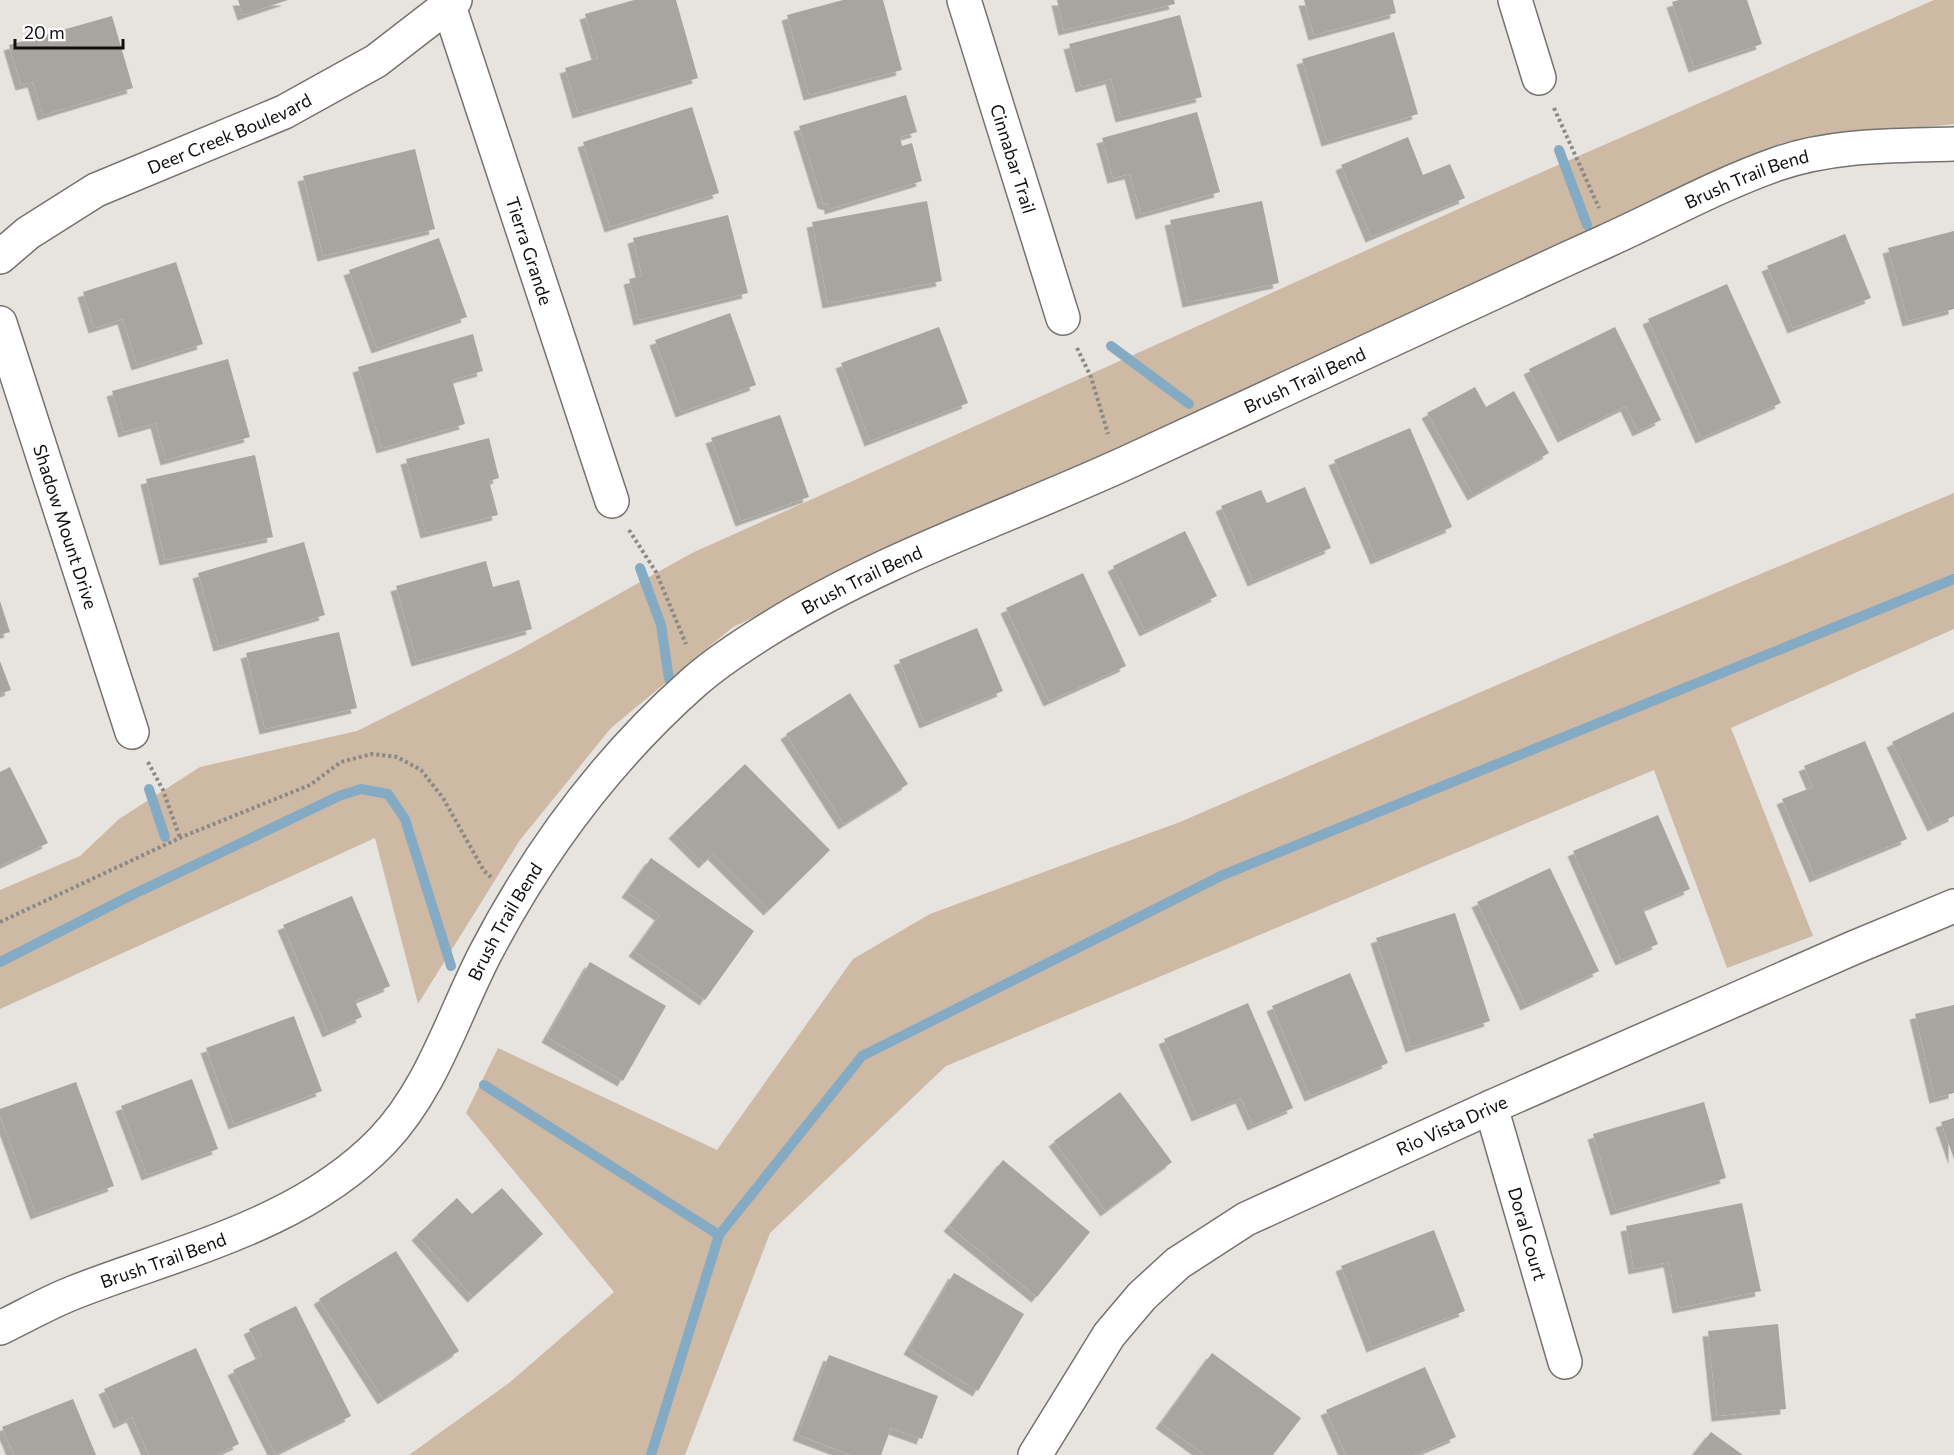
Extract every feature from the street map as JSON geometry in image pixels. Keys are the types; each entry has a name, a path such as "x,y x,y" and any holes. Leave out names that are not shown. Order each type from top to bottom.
{"street":[{"name":"Cinnabar Trail","path":"964,0 1063,318"},
{"path":"1515,0 1539,78"},
{"name":"Deer Creek Boulevard","path":"0,257 28,232 96,189 284,112 376,61 451,2"},
{"name":"Tierra Grande","path":"451,2 612,501"},
{"name":"Brush Trail Bend","path":"0,1328 68,1294 248,1228 294,1206 334,1183 382,1141 404,1113 431,1070 486,951 543,855 578,805 662,712 700,677 754,638 793,614 851,582 1119,466 1709,191 1779,163 1820,151 1954,144"},
{"name":"Shadow Mount Drive","path":"0,323 132,732"},
{"name":"Rio Vista Drive","path":"1035,1455 1109,1335 1142,1296 1178,1263 1246,1219 1491,1107 1954,906"},
{"name":"Doral Court","path":"1491,1107 1565,1362"}],"path":[{"path":"1539,78 1612,238"},
{"path":"1063,318 1091,377 1119,466"},
{"path":"612,501 656,573 700,677"},
{"path":"132,732 163,790 180,838"},
{"path":"0,921 180,838 310,785 341,762 372,754 397,757 421,770 443,798 484,871 517,900"}],"shaded area":[{"path":"1934,0 1954,0 1954,124 1783,143 1064,472 733,627 611,728 520,840 418,1004 375,838 0,1009 0,890 80,856 119,819 200,767 357,731 517,651 692,553 1474,202"},
{"path":"1954,493 1954,629 1731,728 1813,936 1727,968 1654,770 946,1066 770,1233 685,1455 409,1455 509,1383 614,1292 466,1113 498,1048 717,1150 853,959 930,914 1180,822 1562,657"}],"building":[{"path":"238,0 288,0 243,15"},
{"path":"634,0 676,0 698,78 578,113 565,68 598,58 585,14"},
{"path":"843,0 883,0 902,70 809,95 787,15"},
{"path":"1057,0 1174,0 1175,4 1064,30"},
{"path":"1304,0 1393,0 1396,13 1314,35"},
{"path":"1679,0 1747,0 1762,44 1694,67 1672,2"},
{"path":"1180,15 1202,97 1121,117 1111,79 1081,87 1069,44"},
{"path":"112,16 133,88 43,115 33,82 21,85 9,45"},
{"path":"1394,32 1418,114 1327,141 1302,59"},
{"path":"906,95 917,132 900,137 902,146 912,143 922,181 830,209 830,205 823,203 799,126"},
{"path":"692,107 719,193 610,227 583,142"},
{"path":"1197,112 1220,192 1141,214 1130,174 1113,178 1102,138"},
{"path":"1408,137 1423,175 1450,164 1465,198 1371,237 1341,165"},
{"path":"415,149 435,229 323,256 303,176"},
{"path":"927,201 942,281 828,303 812,222"},
{"path":"1262,201 1279,283 1188,302 1170,220"},
{"path":"728,215 748,293 639,320 629,279 642,276 633,238"},
{"path":"1954,231 1954,309 1908,321 1888,248"},
{"path":"1845,234 1871,298 1793,328 1767,266"},
{"path":"439,238 467,317 377,348 349,270"},
{"path":"176,262 203,344 137,365 123,319 94,328 83,292"},
{"path":"1727,284 1781,403 1701,438 1648,319"},
{"path":"730,313 756,385 681,412 655,340"},
{"path":"939,327 968,403 870,441 841,363"},
{"path":"1615,327 1661,420 1638,431 1626,406 1563,437 1529,369"},
{"path":"473,334 483,371 452,380 465,424 382,448 358,367"},
{"path":"228,359 250,437 166,460 156,423 124,432 112,391"},
{"path":"1475,387 1486,407 1514,391 1549,453 1473,495 1427,413"},
{"path":"780,415 809,497 741,521 711,438"},
{"path":"1410,428 1452,527 1376,559 1334,460"},
{"path":"489,438 499,478 489,481 498,515 426,533 406,459"},
{"path":"255,455 273,537 165,560 146,479"},
{"path":"1305,487 1331,548 1253,581 1221,506 1261,490 1267,503"},
{"path":"1185,531 1217,596 1145,631 1113,566"},
{"path":"304,542 325,615 219,646 198,573"},
{"path":"486,561 493,587 519,580 532,629 417,661 396,586"},
{"path":"1083,573 1126,666 1049,701 1006,608"},
{"path":"0,601 10,632 0,635"},
{"path":"977,628 1003,691 925,723 899,660"},
{"path":"339,632 357,708 265,729 246,653"},
{"path":"0,661 11,690 0,694"},
{"path":"850,693 908,784 844,824 786,734"},
{"path":"1954,712 1954,816 1933,826 1892,742"},
{"path":"1865,741 1907,839 1815,877 1782,799 1813,787 1804,766"},
{"path":"745,764 830,850 769,910 713,854 704,863 674,833"},
{"path":"10,767 48,843 0,866 0,772"},
{"path":"1658,815 1690,889 1643,909 1658,944 1621,960 1573,851"},
{"path":"651,858 754,931 705,1000 634,951 660,915 627,892"},
{"path":"1550,868 1599,971 1526,1005 1477,902"},
{"path":"352,896 390,986 355,1001 362,1017 328,1032 283,925"},
{"path":"1455,913 1490,1021 1411,1047 1376,938"},
{"path":"590,962 666,1006 623,1081 547,1037"},
{"path":"1350,973 1388,1063 1310,1096 1272,1006"},
{"path":"1248,1003 1293,1108 1253,1125 1241,1098 1197,1116 1164,1039"},
{"path":"1954,1005 1954,1093 1935,1098 1915,1014"},
{"path":"294,1016 322,1091 234,1124 206,1048"},
{"path":"192,1079 218,1149 147,1175 121,1106"},
{"path":"76,1082 114,1186 36,1214 0,1115 0,1109"},
{"path":"1120,1092 1172,1162 1106,1211 1054,1141"},
{"path":"1704,1102 1726,1178 1616,1210 1593,1134"},
{"path":"1954,1118 1954,1159 1941,1122"},
{"path":"1003,1160 1090,1232 1037,1297 949,1226"},
{"path":"502,1188 543,1234 473,1297 417,1235 457,1198 472,1214"},
{"path":"1742,1203 1761,1291 1678,1308 1669,1262 1634,1269 1626,1226"},
{"path":"1434,1230 1465,1311 1372,1347 1341,1266"},
{"path":"396,1251 459,1351 383,1399 319,1299"},
{"path":"954,1273 1024,1314 978,1391 909,1349"},
{"path":"296,1306 351,1416 275,1454 233,1370 262,1356 249,1329"},
{"path":"1778,1324 1786,1409 1717,1416 1708,1331"},
{"path":"196,1348 239,1444 216,1455 149,1455 132,1417 119,1423 104,1389"},
{"path":"1212,1353 1301,1418 1273,1455 1205,1455 1161,1423"},
{"path":"829,1355 938,1396 922,1439 891,1428 881,1455 851,1455 798,1435"},
{"path":"1425,1367 1456,1437 1414,1455 1346,1455 1326,1410"},
{"path":"73,1399 96,1455 14,1455 2,1427"},
{"path":"1711,1432 1743,1455 1693,1455"}],"waterway":[{"path":"1559,150 1587,225"},
{"path":"1111,346 1189,404"},
{"path":"640,568 661,625 669,679"},
{"path":"651,1455 719,1235 862,1056 1223,875 1954,579"},
{"path":"149,789 165,837"},
{"path":"0,962 132,895 339,796 361,789 388,794 405,819 451,966"},
{"path":"484,1085 719,1235"}]}
